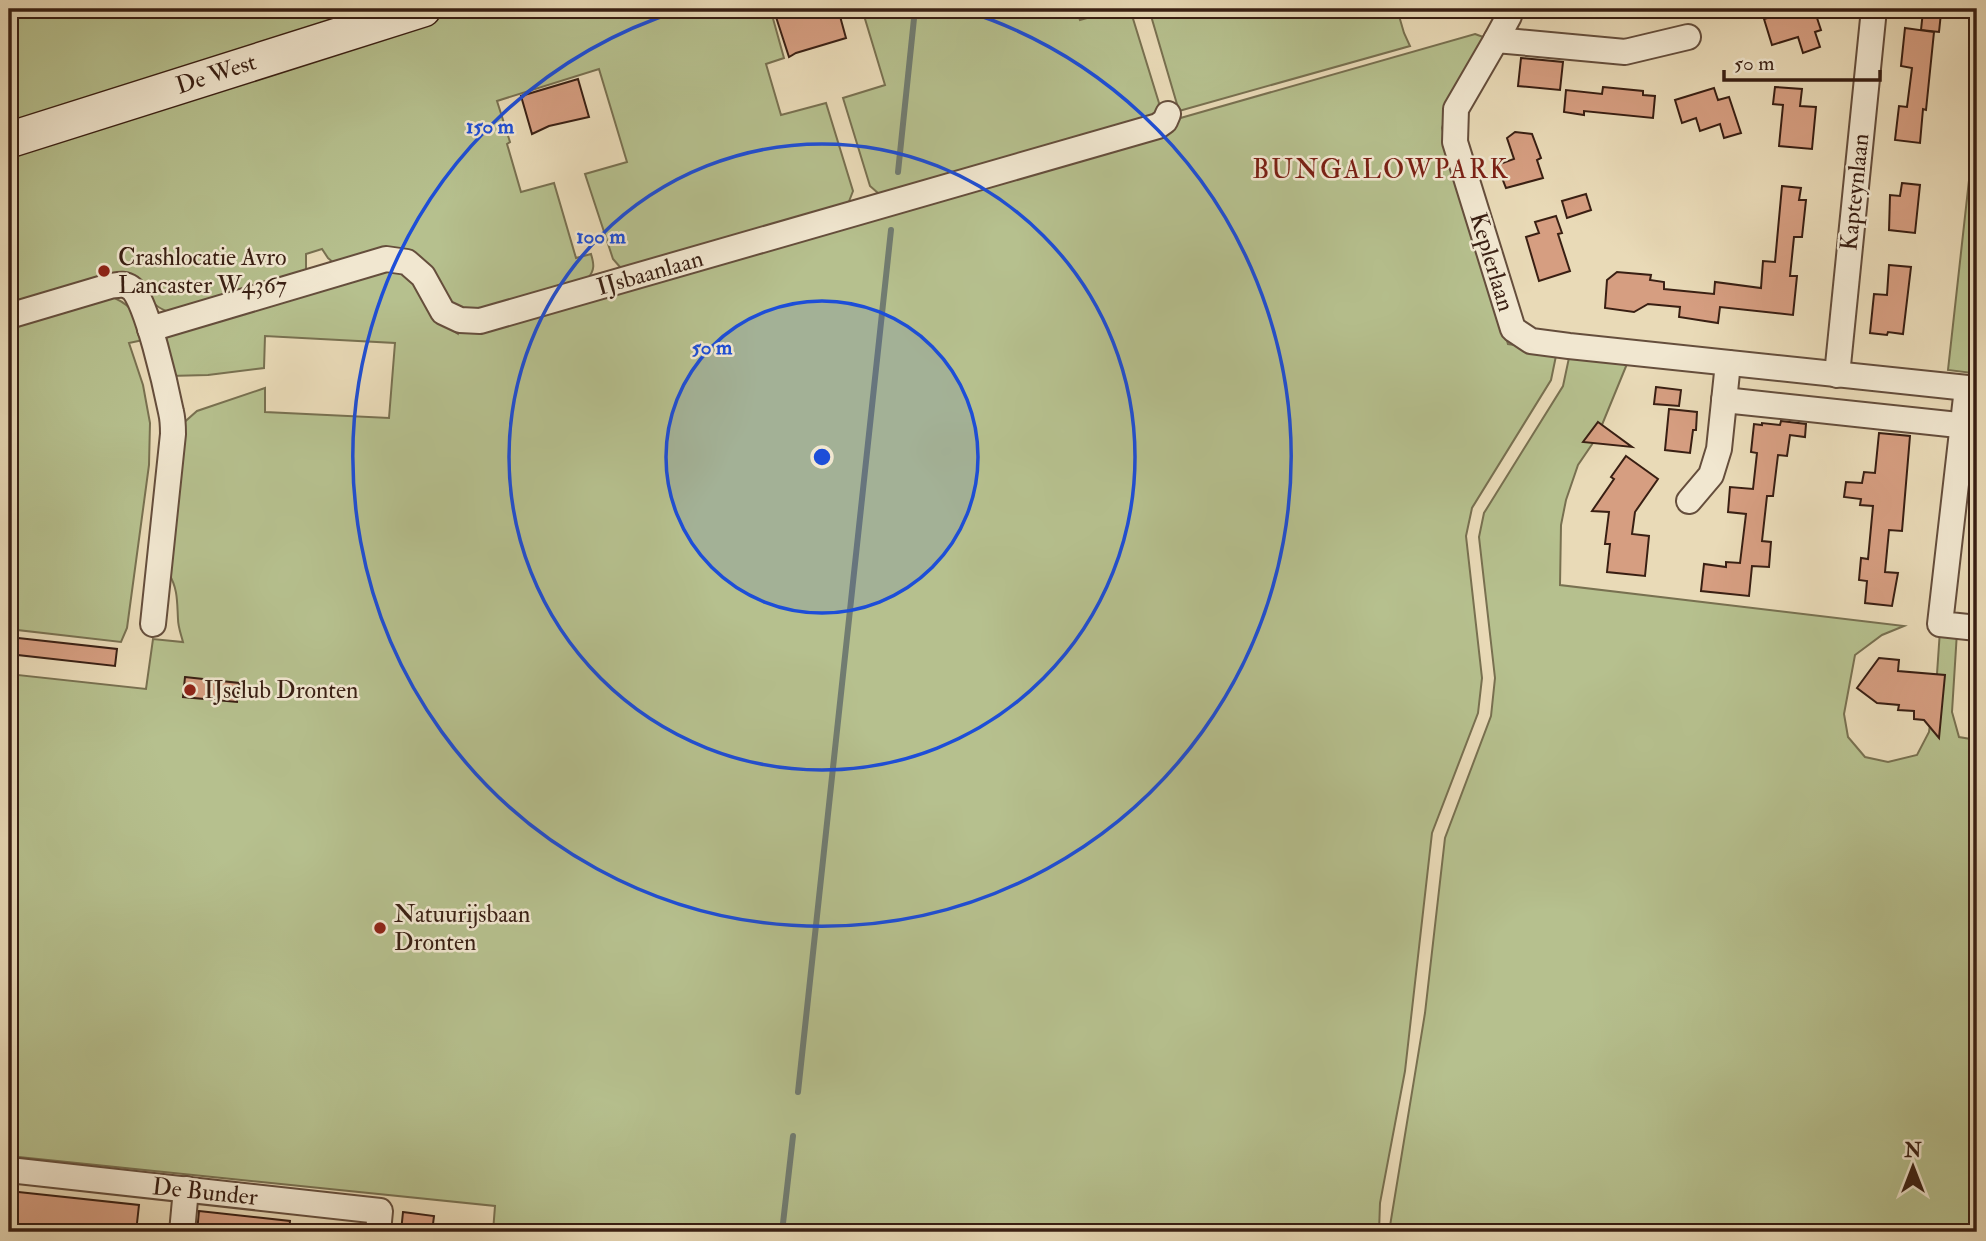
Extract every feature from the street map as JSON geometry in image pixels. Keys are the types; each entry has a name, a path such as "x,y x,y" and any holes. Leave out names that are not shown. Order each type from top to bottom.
{"main road":[{"name":"De West","path":"9,140 423,9"}],"street":[{"name":"Keplerlaan","path":"1510,9 1509,16 1456,109 1455,142 1513,329 1531,341 1972,389"},
{"name":"Kapteynlaan","path":"1837,375 1874,9"},
{"path":"1496,40 1625,52 1688,37"},
{"name":"IJsbaanlaan","path":"150,329 386,259 407,262 423,276 443,312 460,320 480,321 1158,126 1165,121 1168,114"},
{"path":"9,316 121,284 133,288 138,296 150,329 172,416 173,434 153,624"},
{"path":"1689,501 1711,475 1719,449 1728,363"},
{"path":"1972,389 1970,426 1940,624 1977,628"},
{"path":"1724,400 1970,426"},
{"name":"De Bunder","path":"9,1170 380,1211 378,1232"},
{"path":"182,1232 186,1189"}],"green space":[{"path":"9,9 391,9 9,125"},
{"path":"457,9 794,9 772,15 784,58 766,64 781,115 826,103 853,191 848,204 625,268 620,267 613,259 585,174 627,162 599,69 497,101 510,142 507,144 521,192 554,183 576,258 591,254 593,267 588,278 482,309 467,310 455,305 448,298 422,259 412,252 400,249 384,250 335,264 322,249 306,254 306,270 303,274 170,313 156,305 136,278 125,273 19,303 12,298 9,291 9,152 189,91"},
{"path":"862,9 1076,9 1080,20 1118,9 1130,9 1159,103 1156,115 886,194 878,193 870,186 843,98 885,85"},
{"path":"1149,9 1397,9 1410,46 1179,111"},
{"path":"1475,34 1486,38 1453,95 1442,128 1508,344 1557,351 1551,380 1472,508 1466,536 1482,678 1478,713 1432,833 1405,1071 1380,1203 1379,1232 493,1232 495,1206 9,1156 9,674 146,689 153,639 183,642 178,625 176,590 169,574 180,426 197,411 265,388 265,412 389,418 395,343 265,336 264,368 208,375 169,376 165,339 386,269 405,272 439,320 458,334 459,331 1177,119"},
{"path":"1977,108 1977,321 1972,373 1948,370"},
{"path":"107,295 128,307 138,323 143,340 129,343 143,385 150,423 149,465 127,628 121,642 9,629 9,325"},
{"path":"1570,353 1629,359 1597,437 1578,465 1566,500 1561,525 1560,585 1904,626 1882,635 1855,655 1844,714 1848,737 1865,757 1888,762 1917,755 1929,732 1940,630 1957,632 1952,712 1959,737 1977,740 1977,1232 1389,1232 1425,1013 1445,838 1491,716 1495,678 1479,537 1484,513 1563,386"}],"building":[{"path":"805,9 838,9 846,38 789,57 776,17"},
{"path":"1798,9 1814,9 1821,30 1815,32 1820,47 1803,53 1798,37 1772,45 1764,19"},
{"path":"1923,11 1941,13 1939,32 1921,30"},
{"path":"1905,28 1934,32 1920,143 1895,140 1899,106 1907,107 1912,68 1901,66"},
{"path":"1521,58 1563,62 1560,90 1518,86"},
{"path":"578,79 589,117 549,126 532,134 521,96"},
{"path":"1603,87 1643,91 1643,95 1655,96 1653,118 1584,111 1584,115 1564,112 1566,90 1602,94"},
{"path":"1775,87 1802,89 1800,106 1816,107 1812,149 1779,146 1783,105 1773,104"},
{"path":"1714,88 1718,100 1729,97 1741,133 1724,138 1720,124 1700,131 1696,118 1682,123 1675,100"},
{"path":"1515,132 1532,134 1541,158 1537,160 1543,178 1506,188 1497,165 1514,159 1507,138"},
{"path":"1902,183 1920,185 1915,233 1889,230 1890,195 1900,196"},
{"path":"1782,186 1801,188 1799,200 1806,200 1802,237 1794,237 1790,276 1797,276 1793,315 1720,307 1718,323 1679,317 1680,307 1648,304 1634,312 1605,308 1607,280 1617,272 1651,275 1650,280 1664,282 1664,289 1714,294 1715,282 1761,288 1763,261 1775,262"},
{"path":"1586,194 1591,210 1567,218 1562,201"},
{"path":"1556,216 1562,233 1558,234 1570,271 1539,281 1526,237 1539,233 1535,222"},
{"path":"1889,265 1911,267 1903,334 1870,333 1874,294 1887,295"},
{"path":"1656,387 1681,390 1679,406 1654,404"},
{"path":"1669,409 1697,412 1690,453 1665,450"},
{"path":"1781,421 1806,424 1805,437 1790,435 1787,456 1778,455 1773,496 1767,496 1762,541 1771,542 1769,567 1752,566 1749,596 1701,591 1704,564 1726,567 1726,562 1740,563 1746,514 1728,512 1730,487 1753,489 1757,453 1751,452 1754,424 1780,425"},
{"path":"1598,422 1632,447 1583,442"},
{"path":"1879,433 1910,436 1902,531 1889,530 1885,572 1898,573 1892,606 1865,603 1867,581 1859,580 1861,558 1868,559 1873,506 1860,505 1861,499 1844,497 1846,482 1862,483 1864,472 1875,473"},
{"path":"1626,456 1658,479 1635,512 1632,534 1649,536 1645,576 1607,572 1610,544 1605,544 1609,512 1592,511"},
{"path":"9,637 117,649 115,666 9,654"},
{"path":"1879,658 1899,660 1898,671 1945,675 1939,738 1924,720 1914,719 1914,711 1898,710 1899,705 1877,703 1857,688"},
{"path":"185,677 239,683 237,702 183,697"},
{"path":"9,1191 139,1205 136,1232 67,1232 68,1229 34,1226 33,1231 9,1232"},
{"path":"199,1211 290,1221 289,1232 197,1232"},
{"path":"403,1212 434,1216 432,1232 401,1232"}],"waterway":[{"path":"898,172 915,9"},
{"path":"798,1092 891,230"},
{"path":"782,1232 793,1136"}],"place":[{"name":"Crashlocatie Avro Lancaster W4367","path":"104,271"},
{"name":"IJsclub Dronten","path":"190,690"},
{"name":"Natuurijsbaan Dronten","path":"380,928"}],"district":[{"name":"BUNGALOWPARK","path":"1381,170"}]}
